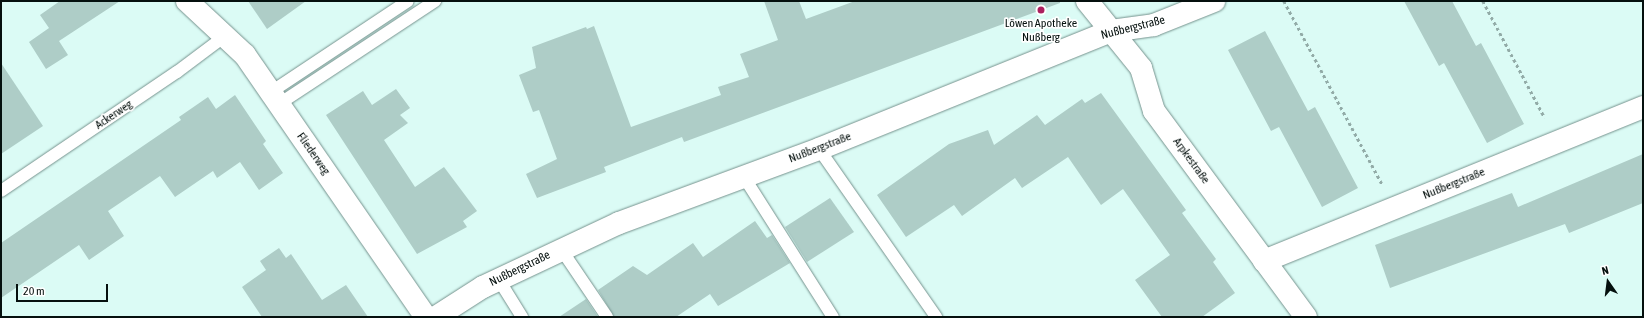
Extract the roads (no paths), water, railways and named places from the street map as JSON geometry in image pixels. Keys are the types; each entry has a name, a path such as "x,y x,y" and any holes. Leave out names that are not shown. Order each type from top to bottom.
{"street":[{"name":"Fliederweg","path":"187,1 245,55 426,317"},
{"name":"Arpkestraße","path":"1087,1 1141,68 1154,111 1306,317"},
{"name":"Nußbergstraße","path":"436,317 499,280 561,249 619,223 819,149 1111,31 1154,25 1214,1"},
{"name":"Nußbergstraße","path":"1264,261 1643,107"}],"lane":[{"path":"275,98 408,1"},
{"path":"275,98 435,1"},
{"name":"Ackerweg","path":"1,191 177,72 225,36"},
{"path":"819,149 936,317"},
{"path":"744,177 833,317"},
{"path":"561,249 607,317"},
{"path":"499,280 522,317"}],"place":[{"name":"Löwen Apotheke Nußberg","path":"1041,10"}]}
